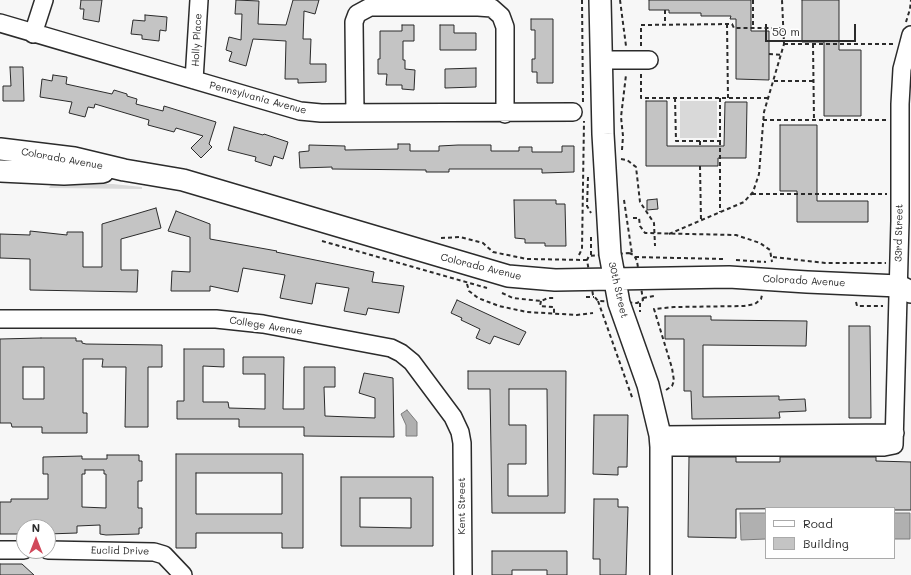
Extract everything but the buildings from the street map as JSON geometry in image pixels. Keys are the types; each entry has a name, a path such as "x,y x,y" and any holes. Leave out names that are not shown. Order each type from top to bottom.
{"main road":[{"name":"30th Street","path":"600,0 603,134 609,239 613,279 629,332 648,384 661,441 661,575"},
{"name":"Colorado Avenue","path":"0,149 74,158 124,170 183,180 508,276 555,280 729,277 907,286"},
{"name":"Colorado Avenue","path":"0,170 64,174 124,170"}],"street":[{"path":"33,34 44,0"},
{"name":"Holly Place","path":"194,80 199,0"},
{"path":"355,113 354,22 357,14 370,7 478,7 492,8 502,16 505,27 505,114"},
{"name":"Pennsylvania Avenue","path":"0,23 33,34 300,111 321,113 580,113"},
{"name":"33rd Street","path":"661,441 896,433 907,286 902,69 905,39"},
{"path":"601,60 627,56 649,60"},
{"name":"College Avenue","path":"0,319 216,319 263,324 392,348 401,353 414,366 453,417 461,437"},
{"name":"Kent Street","path":"461,437 463,575"},
{"path":"0,550 16,550"},
{"name":"Euclid Drive","path":"56,550 154,552 164,555 183,575"}],"path":[{"path":"579,256 582,249 580,113 582,0"},
{"path":"620,0 627,56 621,117 623,136 620,159 621,165"},
{"path":"753,0 753,28"},
{"path":"669,234 744,202 752,194 759,174 763,120 784,44 782,0"},
{"path":"665,10 666,24"},
{"path":"727,24 728,98"},
{"path":"627,56 641,52 641,25 732,24 734,28 783,28"},
{"path":"784,44 905,39"},
{"path":"813,44 814,120"},
{"path":"769,54 782,55"},
{"path":"774,80 813,81"},
{"path":"641,98 768,98"},
{"path":"675,98 676,141 720,141"},
{"path":"720,98 720,212"},
{"path":"763,120 814,120 904,128"},
{"path":"700,141 700,146"},
{"path":"620,159 627,160 636,167 640,202 654,223 655,246"},
{"path":"700,166 701,221"},
{"path":"752,194 890,194"},
{"path":"624,197 632,254"},
{"path":"633,218 639,218 640,226 645,233 736,235 760,243 770,250 772,262"},
{"path":"440,238 460,237 483,243 493,252 527,259 587,261 588,256 594,254"},
{"path":"322,242 467,284 467,287 478,298 499,306 527,312 593,313"},
{"path":"629,253 632,254 637,260"},
{"path":"772,257 825,263 877,264 876,270"},
{"path":"637,303 644,300 642,294"},
{"path":"593,295 598,301 635,406"},
{"path":"664,390 672,386 674,381 672,368 654,309 674,307 744,306 755,304 761,300 762,295"},
{"path":"541,301 540,306 554,307 554,313"},
{"path":"598,301 604,302"}],"shaded area":[{"path":"680,101 717,101 717,138 680,138"},
{"path":"52,183 113,184 142,187 142,189 49,188"},
{"path":"407,410 417,422 417,436 406,436 406,425 401,414"},
{"path":"740,513 765,513 765,539 741,540"},
{"path":"895,513 910,513 910,539 895,539"}]}
